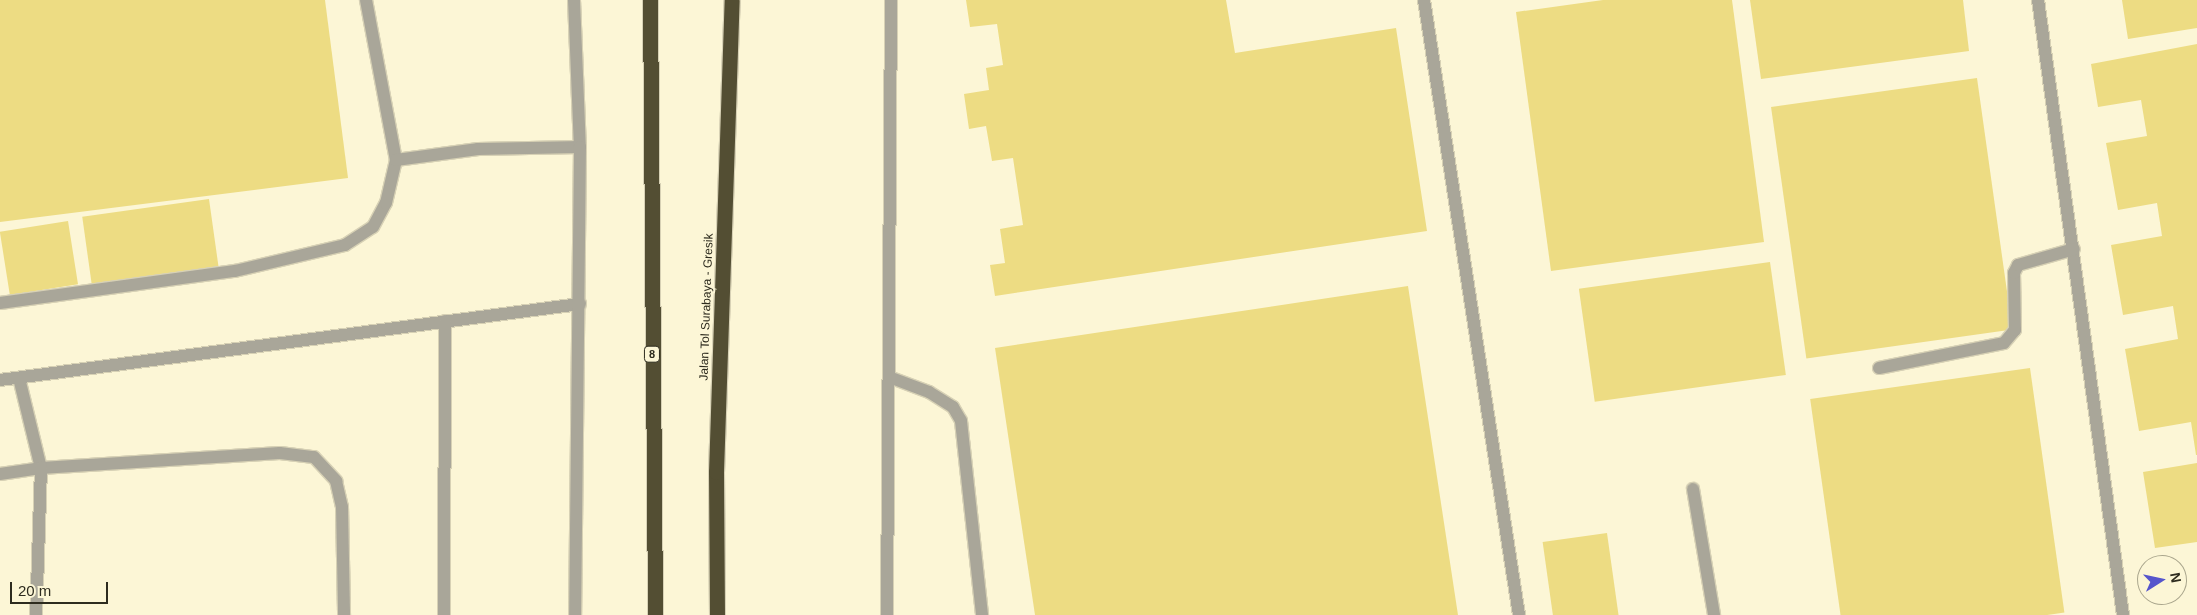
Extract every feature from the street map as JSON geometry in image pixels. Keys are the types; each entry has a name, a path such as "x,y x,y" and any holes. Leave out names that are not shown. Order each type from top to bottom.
{"highway":[{"name":"8","path":"650,0 648,94 655,615"},
{"name":"Jalan Tol Surabaya - Gresik","path":"717,615 716,472 732,0"}],"street":[{"path":"0,303 235,271 345,245 373,226 386,203 396,160 366,0"},
{"path":"574,0 580,147 580,304 575,615"},
{"path":"887,615 892,0"},
{"path":"1424,0 1519,615"},
{"path":"2038,0 2123,615"},
{"path":"396,160 478,149 580,147"},
{"path":"1879,368 2004,343 2015,330 2014,273 2018,265 2074,250"},
{"path":"0,380 580,304"},
{"path":"444,615 446,321"},
{"path":"889,377 929,392 953,406 961,420 982,615"},
{"path":"19,378 41,468 36,615"},
{"path":"0,474 41,468 280,453 314,457 336,481 342,507 344,615"},
{"path":"1693,488 1714,615"}],"building":[{"path":"0,0 325,0 348,178 0,222"},
{"path":"966,0 1226,0 1235,53 1396,28 1427,231 995,296 990,265 1005,263 1000,229 1023,225 1013,158 992,161 986,126 969,129 964,94 989,90 986,68 1003,65 997,24 970,27"},
{"path":"1603,0 1732,0 1764,242 1551,271 1516,12"},
{"path":"1750,0 1963,0 1969,51 1761,79"},
{"path":"2122,0 2197,0 2197,28 2128,39"},
{"path":"2197,44 2196,455 2191,422 2139,431 2125,349 2178,339 2173,306 2123,315 2111,245 2162,236 2157,203 2118,210 2106,143 2147,136 2141,100 2098,107 2091,64"},
{"path":"1977,78 2012,330 1806,358 1771,107"},
{"path":"209,199 218,266 92,284 82,217"},
{"path":"68,221 78,284 10,295 0,232"},
{"path":"1770,262 1786,375 1595,402 1579,289"},
{"path":"1408,286 1458,615 1035,615 995,348"},
{"path":"2030,368 2064,613 2047,615 1841,615 1810,399"},
{"path":"2197,463 2197,542 2155,548 2143,472"},
{"path":"1607,533 1619,615 1553,615 1543,542"}]}
